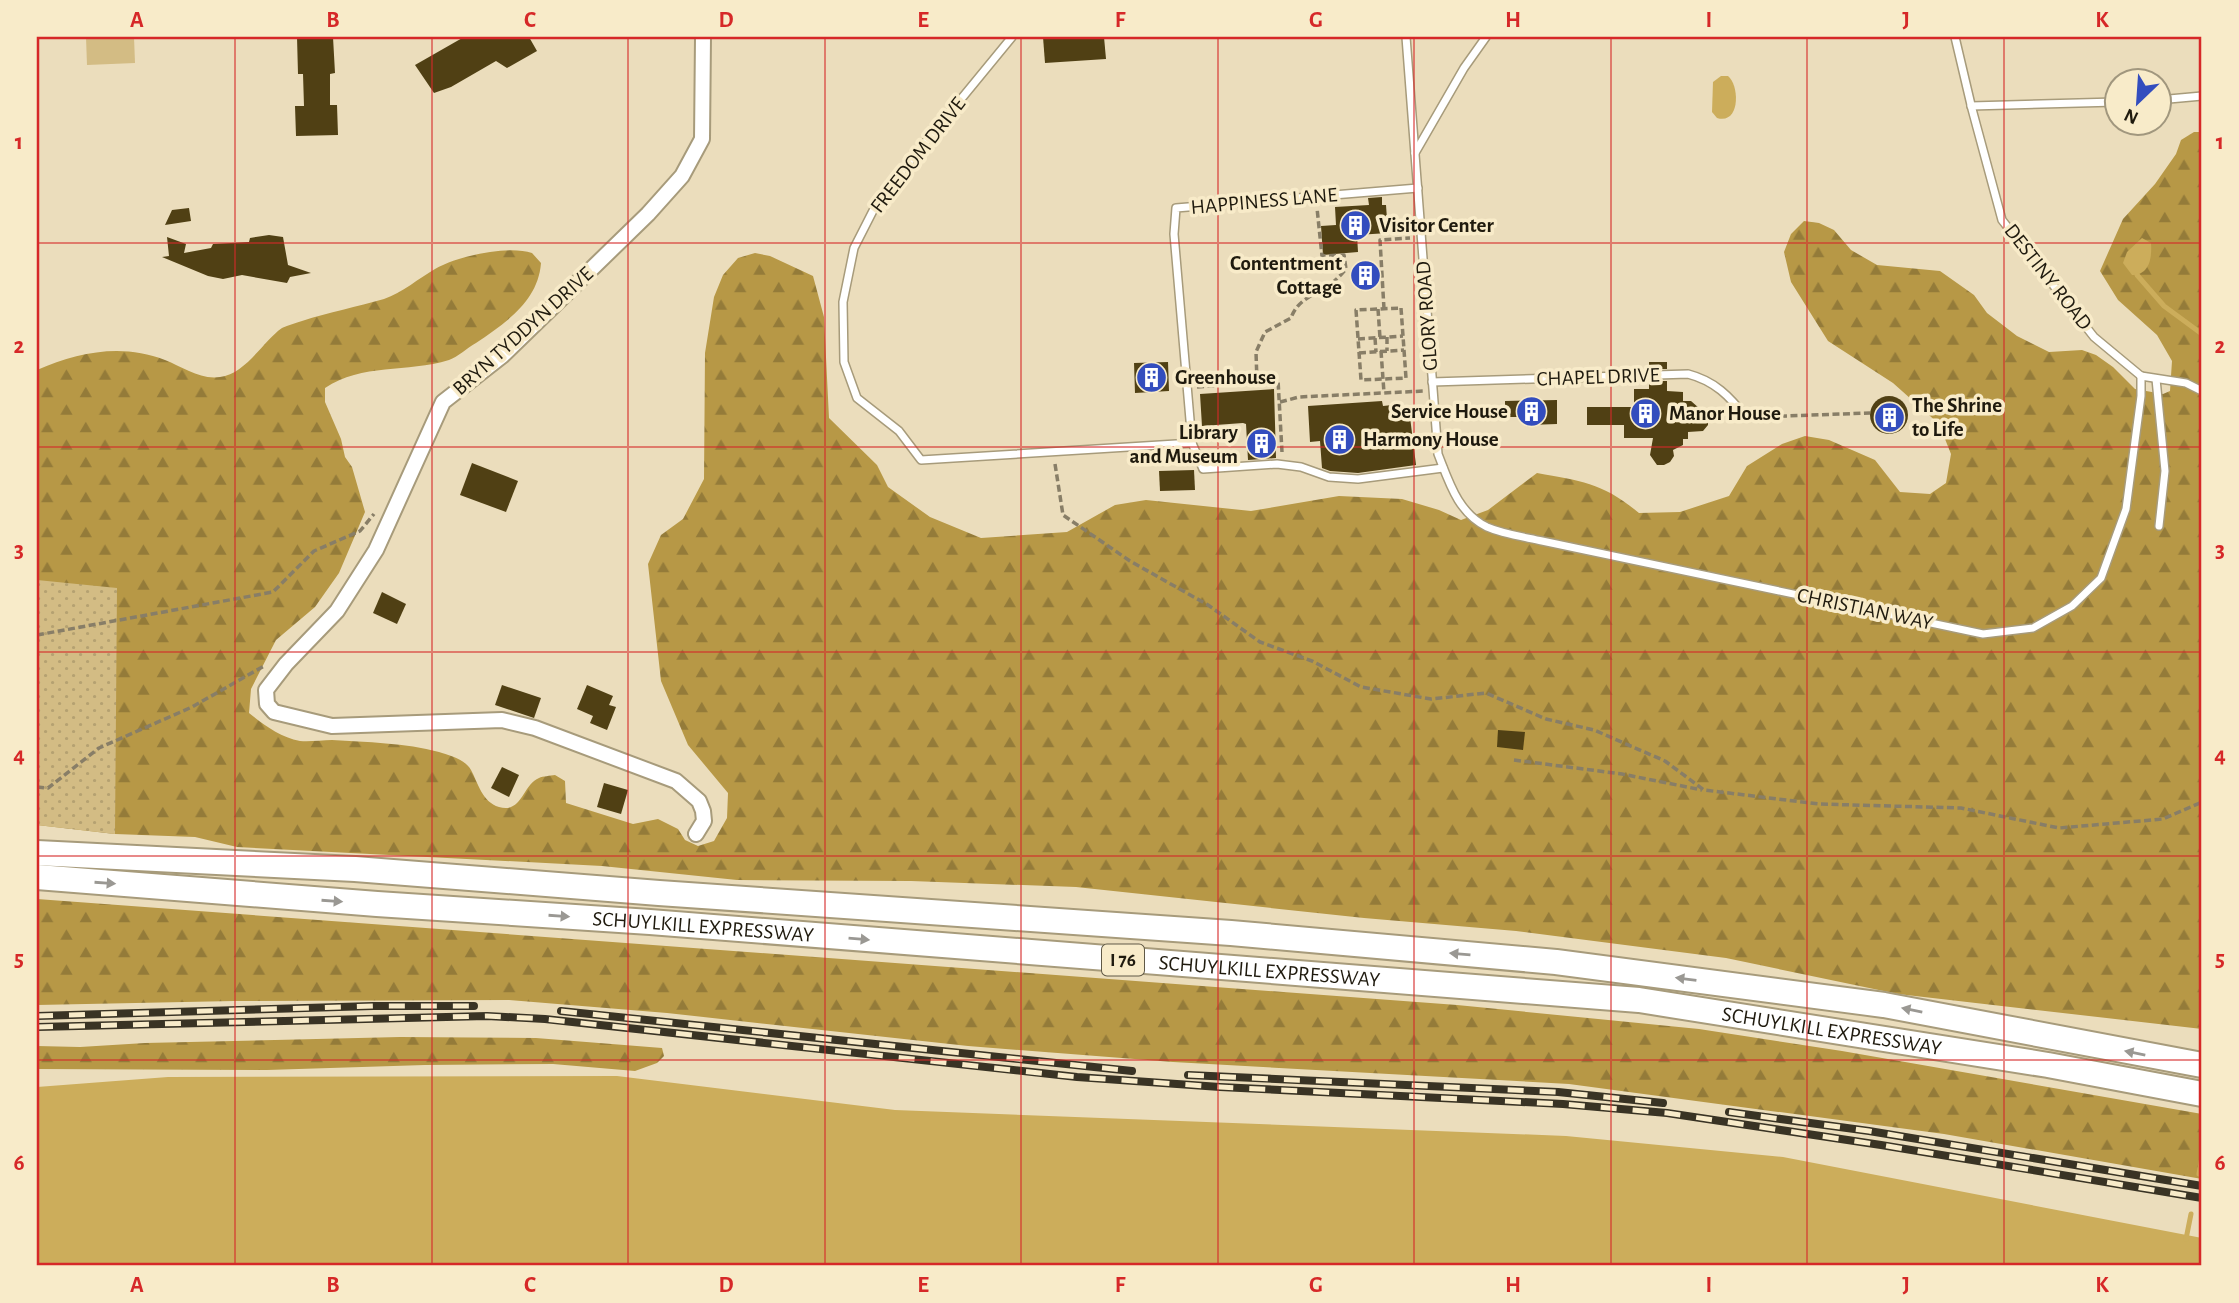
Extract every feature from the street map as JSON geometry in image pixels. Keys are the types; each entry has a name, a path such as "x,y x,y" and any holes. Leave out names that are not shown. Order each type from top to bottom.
{"highway":[{"name":"SCHUYLKILL EXPRESSWAY","path":"37,853 355,869 1231,933 1556,962 1884,1005 2202,1065"},
{"name":"SCHUYLKILL EXPRESSWAY","path":"37,877 664,923 1639,1000 2048,1065 2202,1094"}],"street":[{"name":"BRYN TYDDYN DRIVE","path":"696,834 704,821 704,811 699,801 676,781 535,728 502,720 332,726 274,712 267,704 266,690 286,664 337,611 376,550 443,402 502,356 648,214 682,176 702,139 703,37"}],"lane":[{"name":"FREEDOM DRIVE","path":"1012,37 879,198 854,248 843,302 844,362 857,398 899,431 921,460 1053,451"},
{"name":"GLORY ROAD","path":"1406,37 1438,454 1443,468"},
{"path":"1415,154 1464,68 1486,37"},
{"name":"DESTINY ROAD","path":"1955,37 2002,220 2094,337 2141,376"},
{"path":"2172,99 2202,96"},
{"path":"1971,106 2102,102"},
{"name":"HAPPINESS LANE","path":"1192,443 1174,233 1176,208 1418,188"},
{"name":"CHAPEL DRIVE","path":"1433,386 1688,374 1719,386 1747,418"},
{"path":"2141,376 2186,383 2202,391"},
{"name":"CHRISTIAN WAY","path":"1443,468 1452,491 1465,510 1487,526 1542,541 1983,634 2033,628 2071,606 2101,578 2126,509 2141,396 2141,376"},
{"path":"2156,379 2165,471 2159,526"},
{"path":"1053,451 1192,443 1203,469 1283,465 1301,467 1329,477 1358,480 1443,468"}],"path":[{"path":"1257,382 1256,352 1265,332 1291,318 1295,308 1313,292 1328,285 1346,270 1344,255 1322,256 1316,197"},
{"path":"1384,309 1380,240 1422,237"},
{"path":"1401,308 1405,378 1361,380 1356,310 1378,309 1401,308"},
{"path":"1378,309 1377,338 1384,393"},
{"path":"1387,337 1387,351"},
{"path":"1358,339 1403,337"},
{"path":"1359,353 1404,350"},
{"path":"1187,388 1278,380 1283,465"},
{"path":"1280,402 1299,397 1384,393 1433,386"},
{"path":"1747,418 1870,412"},
{"path":"1053,451 1063,515 1130,561 1208,605 1260,642 1312,661 1360,687 1431,699 1486,693 1546,719 1594,730 1665,761 1704,790"},
{"path":"37,635 274,592 314,551 360,531 381,505 396,508"},
{"path":"37,788 48,788 99,748 192,707 273,662"},
{"path":"1514,760 1622,774 1704,790 1819,804 1961,808 2059,828 2163,820 2202,803"}],"green space":[{"path":"2194,132 2202,132 2202,1029 1898,994 1726,958 1516,931 1364,918 1076,887 911,881 737,880 602,866 237,847 195,837 115,834 37,825 37,370 68,358 100,352 133,352 165,360 199,375 229,375 246,364 282,328 384,299 444,264 456,260 497,251 532,253 541,263 539,277 527,300 509,319 459,355 433,364 354,375 325,388 325,402 341,439 345,457 352,467 365,512 339,573 315,607 276,640 251,689 249,713 279,734 300,741 386,743 452,756 469,766 481,792 488,801 499,807 513,806 534,781 555,775 565,781 566,803 633,824 658,819 678,829 685,840 698,846 714,841 727,818 728,793 688,745 661,681 648,564 661,535 683,519 704,479 705,353 714,297 723,275 738,258 755,253 770,256 813,276 824,317 829,418 877,465 888,487 930,517 981,538 1067,532 1115,505 1146,500 1251,511 1339,496 1402,499 1461,520 1488,510 1537,473 1567,478 1603,489 1639,513 1680,512 1729,496 1747,466 1782,444 1805,436 1829,440 1875,460 1900,492 1930,494 1946,483 1951,454 1939,424 1893,383 1828,341 1791,282 1784,252 1791,234 1804,221 1819,223 1834,230 1851,250 1877,265 1940,271 1974,295 1987,313 2017,336 2049,352 2082,350 2096,355 2113,367 2135,389 2163,394 2170,391 2172,361 2157,335 2118,300 2100,271 2123,219 2155,184 2176,154 2181,140"},
{"path":"37,899 1457,1005 1699,1029 1842,1051 2202,1114 2202,1179 1944,1134 1569,1084 1173,1062 968,1046 667,1013 509,1000 37,1005"},
{"path":"400,1037 536,1038 662,1048 664,1056 657,1063 635,1071 553,1064 267,1070 37,1069 37,1046"}],"shaded area":[{"path":"86,37 134,37 135,63 87,65"},
{"path":"1721,76 1728,76 1732,81 1736,96 1734,110 1725,119 1717,118 1712,112 1713,82"},
{"path":"2142,238 2151,243 2149,264 2143,272 2132,275 2123,263 2127,252"},
{"path":"37,580 117,588 115,834 37,825"},
{"path":"617,1076 895,1110 1566,1136 1783,1157 2202,1238 2202,1266 37,1266 37,1087 168,1077"}],"building":[{"path":"297,37 333,37 335,73 330,74 330,105 337,105 338,135 296,136 295,106 304,106 303,74 298,74"},
{"path":"464,37 529,37 537,51 507,68 496,61 451,87 434,93 415,65"},
{"path":"1043,37 1104,37 1106,59 1045,63"},
{"name":"Visitor Center","path":"1382,197 1382,205 1386,205 1388,233 1357,235 1358,252 1323,255 1321,226 1336,225 1335,207 1369,205 1368,198"},
{"path":"189,208 191,221 165,225 172,210"},
{"path":"269,235 283,237 288,265 311,273 290,277 287,283 242,275 223,279 208,276 162,257 169,256 167,237 186,244 184,253 211,248 213,244 249,242 250,238"},
{"name":"Contentment Cottage","path":"1376,264 1376,285 1355,285 1355,265"},
{"name":"Greenhouse","path":"1168,362 1169,391 1135,393 1134,363"},
{"path":"1649,362 1667,362 1667,369 1649,369"},
{"name":"Manor House","path":"1649,381 1667,381 1667,391 1683,392 1683,401 1691,401 1708,416 1708,425 1703,431 1688,432 1688,439 1683,439 1683,445 1673,450 1674,456 1664,465 1657,465 1650,455 1653,438 1624,438 1624,425 1587,425 1587,407 1634,407 1634,389 1649,389"},
{"name":"Library and Museum","path":"1274,389 1276,458 1248,460 1246,424 1202,426 1200,394"},
{"name":"The Shrine to Life","path":"1889,396 1902,402 1908,415 1902,428 1889,434 1876,428 1870,415 1876,402"},
{"name":"Service House","path":"1557,400 1557,424 1529,425 1528,417 1505,417 1505,401"},
{"name":"Harmony House","path":"1382,401 1383,406 1402,404 1403,418 1410,417 1416,465 1358,473 1322,468 1320,441 1310,442 1308,406"},
{"path":"472,463 518,481 506,512 460,495"},
{"path":"1194,470 1195,490 1160,491 1159,471"},
{"path":"382,592 406,604 397,624 373,613"},
{"path":"502,685 541,698 534,718 495,705"},
{"path":"587,685 613,696 609,705 616,707 607,730 590,723 593,716 577,709"},
{"path":"1498,730 1525,732 1523,750 1497,747"},
{"path":"502,767 519,775 509,797 491,788"},
{"path":"604,783 628,790 621,814 597,807"}],"waterway":[{"path":"2137,275 2164,306 2202,334"},
{"path":"2199,1174 2202,1157"},
{"path":"2186,1239 2191,1214"}],"railway":[{"path":"37,1016 373,1006 474,1006"},
{"path":"561,1011 1132,1071"},
{"path":"37,1027 487,1016 545,1019 1077,1077 1563,1104 1667,1113 2202,1198"},
{"path":"1188,1075 1558,1092 1663,1103"},
{"path":"1729,1112 1869,1131 2202,1186"}],"place":[{"name":"Visitor Center","path":"1356,225"},
{"name":"Contentment Cottage","path":"1365,275"},
{"name":"Greenhouse","path":"1152,377"},
{"name":"Service House","path":"1531,411"},
{"name":"Manor House","path":"1646,413"},
{"name":"The Shrine to Life","path":"1889,417"},
{"name":"Harmony House","path":"1340,439"},
{"name":"Library and Museum","path":"1261,444"}]}
